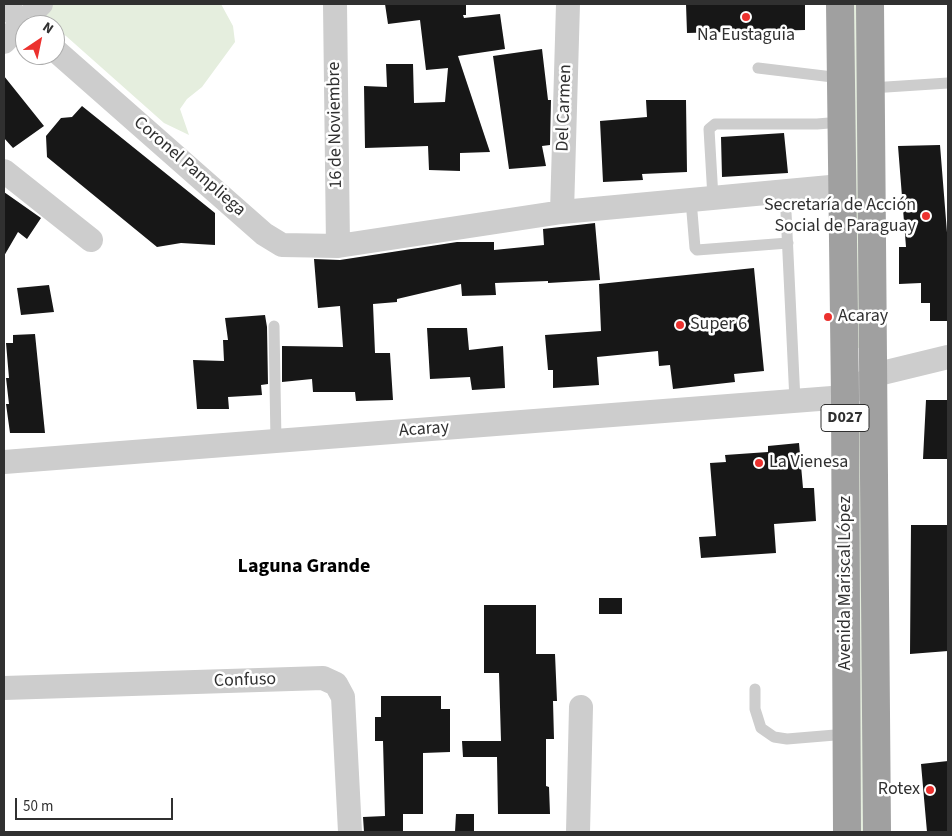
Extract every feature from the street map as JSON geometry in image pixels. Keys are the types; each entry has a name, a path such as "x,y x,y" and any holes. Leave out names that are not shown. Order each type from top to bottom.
{"highway":[{"name":"Avenida Mariscal López","path":"840,4 845,397 847,832"},
{"name":"Avenida Mariscal López","path":"870,4 877,832"}],"street":[{"path":"32,15 41,4"},
{"name":"16 de Noviembre","path":"335,4 338,246"},
{"name":"Del Carmen","path":"562,212 568,4"},
{"path":"4,6 15,15"},
{"path":"4,42 15,33"},
{"name":"Coronel Pampliega","path":"65,59 264,234 282,244 338,246 562,212 841,186"},
{"path":"4,171 91,240"},
{"path":"845,397 874,375 948,357"},
{"name":"Acaray","path":"4,462 845,397"},
{"name":"Confuso","path":"4,688 323,678 336,684 343,697 350,832"},
{"path":"578,832 581,707"}],"lane":[{"path":"758,68 840,78"},
{"path":"871,88 948,83"},
{"path":"788,243 697,250 695,248 709,129 715,124 817,124 841,122"},
{"path":"785,191 795,401"},
{"path":"274,326 276,441"},
{"path":"755,689 755,709 761,728 774,737 786,739 846,734"}],"green space":[{"path":"50,4 221,4 233,26 235,42 202,87 187,99 180,109 189,135 164,123 65,35 65,15 44,15"},
{"path":"850,4 859,4 859,348 856,348"},
{"path":"857,409 862,409 867,832 858,832"}],"building":[{"path":"385,4 466,4 466,15 463,15 464,18 500,14 505,49 458,56 490,152 460,153 460,171 429,170 428,146 365,148 364,86 387,87 386,64 413,64 414,103 445,102 448,68 426,70 420,20 388,24"},
{"name":"Na Eustaguia","path":"686,4 805,4 805,30 687,33"},
{"path":"542,49 548,100 551,100 550,145 542,146 546,166 509,169 493,56"},
{"path":"4,76 44,126 13,148 4,138"},
{"path":"646,100 686,100 687,172 642,174 643,180 603,182 600,121 647,117"},
{"path":"82,106 215,213 215,245 181,243 157,247 47,157 46,136 61,118 72,117"},
{"path":"784,133 788,173 722,177 721,137"},
{"path":"940,145 948,245 948,321 930,321 930,303 921,303 921,283 899,284 899,247 906,247 898,146"},
{"path":"4,192 41,218 27,239 18,232 4,256"},
{"path":"595,223 600,280 548,283 548,281 495,283 496,295 462,296 461,284 397,299 397,302 373,304 375,353 390,353 393,400 356,401 355,392 313,392 312,379 282,382 282,346 343,347 340,306 318,308 314,259 340,260 457,242 494,242 494,250 544,245 543,229"},
{"name":"Super 6","path":"754,268 764,371 734,374 735,382 673,389 670,365 659,366 658,351 597,357 599,385 553,388 553,370 548,370 545,335 601,331 599,284"},
{"path":"49,285 54,312 21,315 17,288"},
{"path":"265,315 268,384 261,385 262,395 228,397 229,409 197,409 193,360 224,361 223,340 228,340 225,318"},
{"path":"427,328 467,328 469,350 503,346 505,388 472,390 470,377 430,379"},
{"path":"35,334 45,433 10,433 6,404 9,404 6,378 9,378 6,343 13,343 13,335"},
{"path":"926,400 948,400 948,459 923,459"},
{"path":"799,443 803,488 814,488 816,521 774,524 776,553 701,558 699,537 716,536 710,463 726,462 725,455 768,452 768,446"},
{"path":"911,525 948,525 948,651 910,654"},
{"path":"599,598 622,598 622,614 599,614"},
{"path":"484,605 536,605 536,654 555,654 557,701 553,701 554,739 546,739 546,786 549,787 550,814 498,814 497,757 463,757 462,741 501,741 499,673 484,673"},
{"path":"381,696 441,696 441,709 450,709 450,752 423,753 423,814 403,814 403,832 364,832 363,817 385,816 383,741 375,741 375,717 381,717"},
{"path":"948,761 948,832 927,832 921,764"},
{"path":"456,814 474,814 474,832 455,832"}],"place":[{"name":"Na Eustaguia","path":"746,17"},
{"name":"Secretaría de Acción Social de Paraguay","path":"926,216"},
{"name":"Acaray","path":"828,317"},
{"name":"Super 6","path":"680,325"},
{"name":"La Vienesa","path":"759,463"},
{"name":"Rotex","path":"930,790"}],"district":[{"name":"Laguna Grande","path":"304,568"}]}
